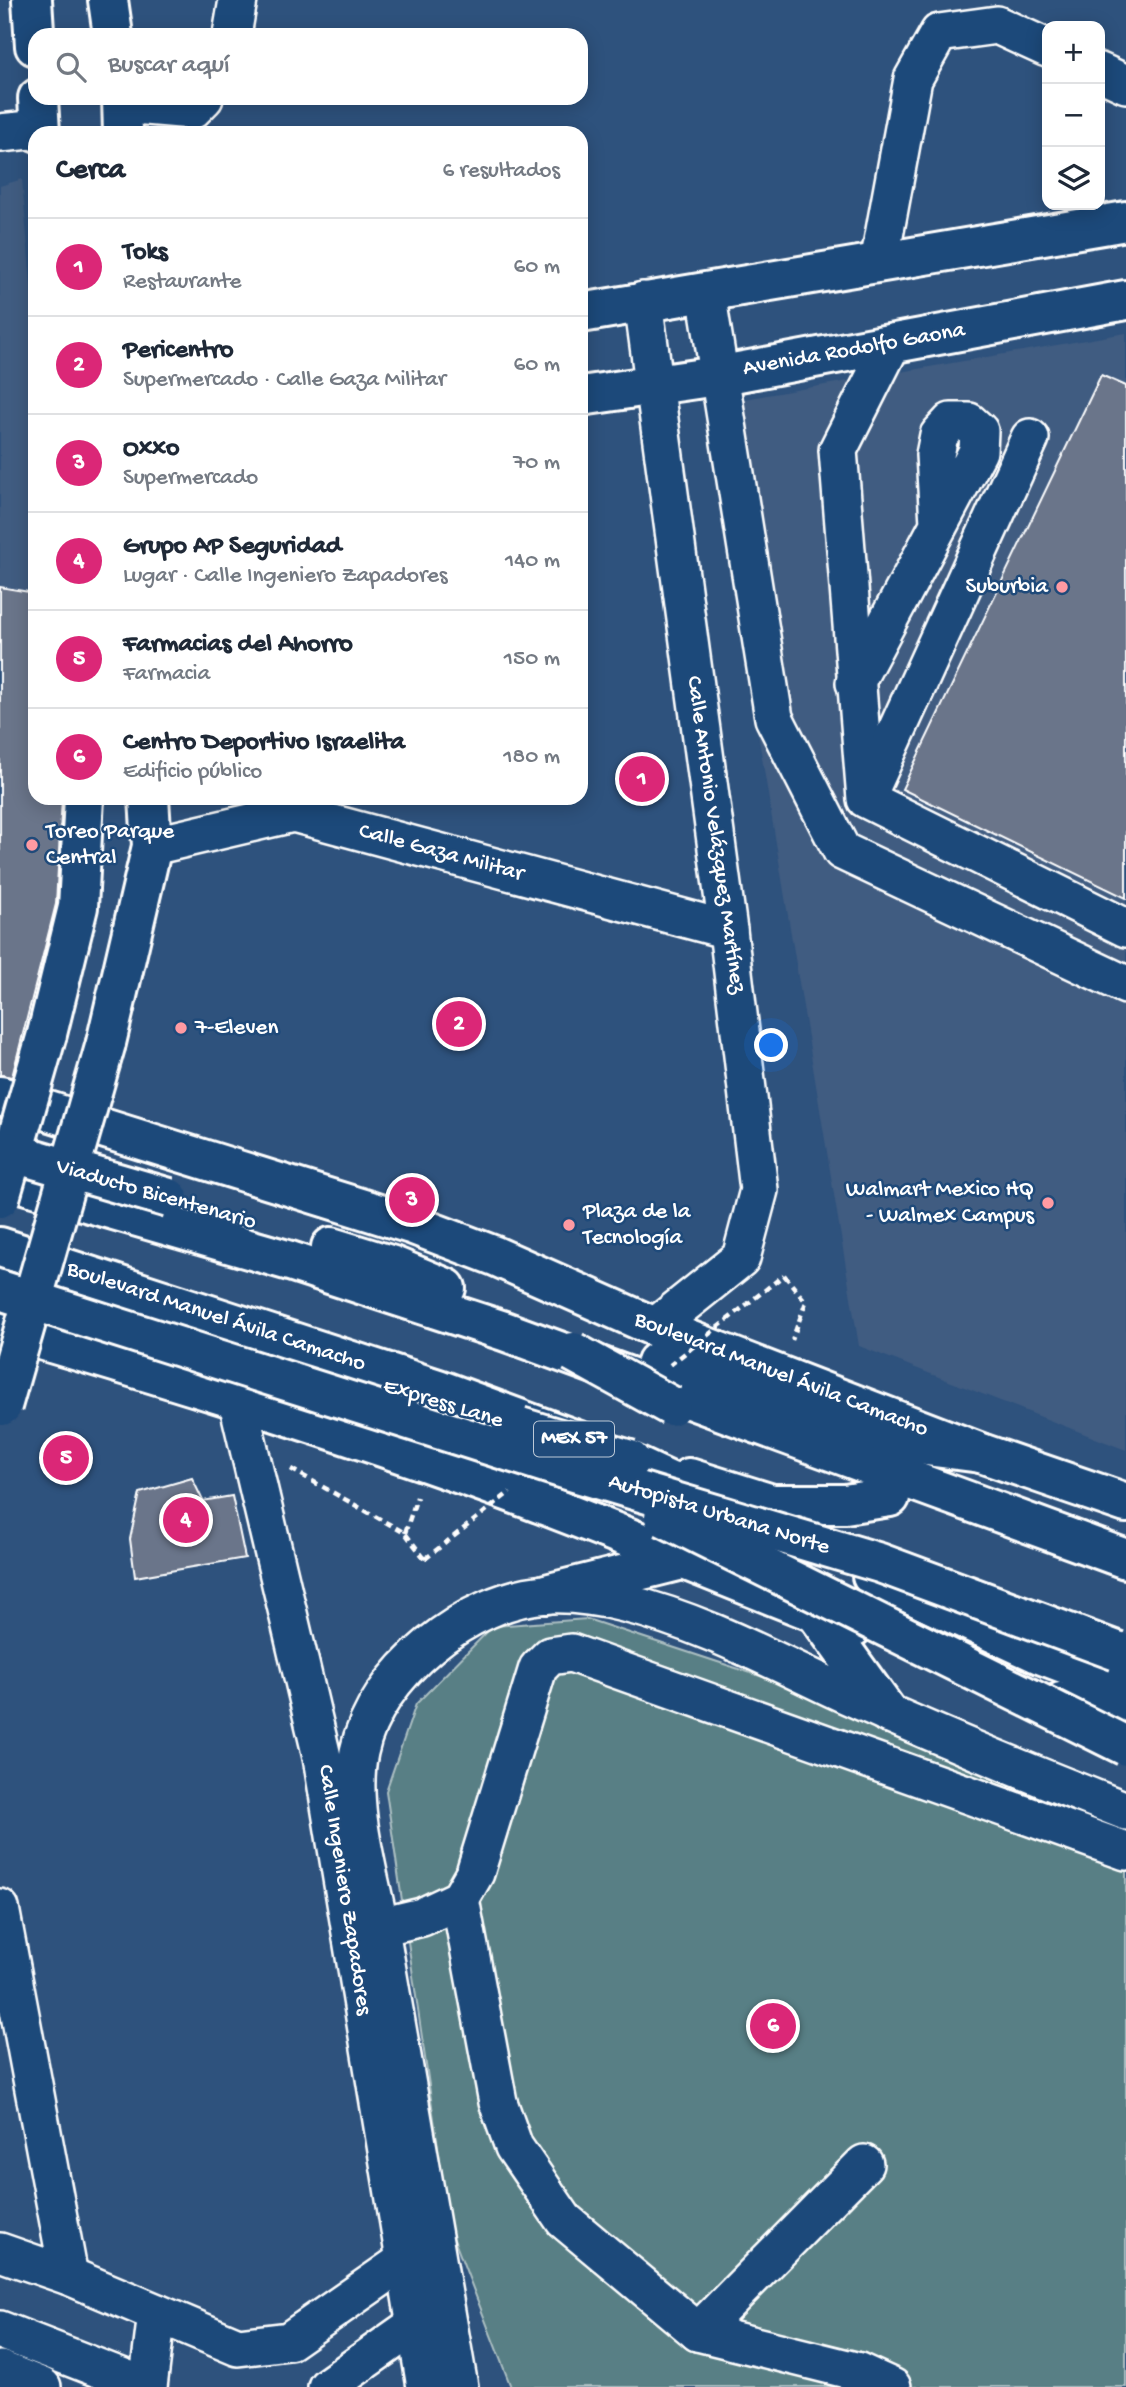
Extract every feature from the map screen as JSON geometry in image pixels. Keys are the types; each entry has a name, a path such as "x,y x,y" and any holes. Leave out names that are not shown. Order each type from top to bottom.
{"main road":[{"path":"32,0 34,28"},
{"path":"108,0 112,28"},
{"path":"588,312 1126,221"},
{"name":"Avenida Rodolfo Gaona","path":"588,395 717,376 1126,300"},
{"path":"0,1198 47,1034 78,907 84,805"},
{"path":"1,1410 106,1043 152,846 149,805"},
{"name":"Boulevard Manuel Ávila Camacho","path":"0,1096 411,1224 495,1256 655,1327 981,1453 1126,1503"},
{"name":"Viaducto Bicentenario","path":"0,1149 393,1266 474,1301 737,1439 890,1497"},
{"path":"0,1177 290,1261 503,1331 1126,1559"},
{"name":"Boulevard Manuel Ávila Camacho","path":"0,1247 438,1389 595,1447 1040,1654 1126,1687"},
{"name":"Express Lane","path":"0,1270 772,1504 845,1504 890,1497"},
{"name":"Autopista Urbana Norte","path":"0,1290 564,1469 880,1563 1126,1654"},
{"path":"0,1328 237,1398 519,1496 816,1613 1033,1692 1126,1722"},
{"path":"582,1361 639,1356 926,1446 981,1453"},
{"path":"564,1469 1126,1746"},
{"path":"688,1478 880,1563"},
{"path":"890,1497 1126,1586"},
{"path":"546,1594 682,1560"},
{"path":"816,1613 888,1713"}],"street":[{"path":"233,28 238,0"},
{"path":"879,263 913,79 939,33 997,26 1042,46"},
{"path":"1105,74 1126,84"},
{"path":"122,112 192,110 197,105"},
{"path":"0,133 39,120"},
{"path":"706,292 717,376 775,718 842,851 1126,985"},
{"name":"Calle Antonio Velázquez Martínez","path":"643,302 728,930 760,1190 741,1258 655,1327"},
{"path":"866,799 838,450 892,343"},
{"path":"842,851 1030,438"},
{"path":"855,683 939,523"},
{"path":"866,799 1126,928"},
{"name":"Calle Gaza Militar","path":"152,846 293,813 728,930"},
{"name":"Calle Ingeniero Zapadores","path":"237,1398 365,1931 432,2326 459,2387"},
{"path":"546,1594 620,1602 665,1614 888,1713 1126,1811"},
{"name":"Calle Ingeniero Zapadores","path":"365,1931 368,1868 358,1806 359,1750 373,1713 406,1667 446,1632 492,1608 546,1594"},
{"path":"365,1931 422,1917 460,1899 475,1873 538,1668 550,1656 571,1653 1126,1851"},
{"path":"460,1899 498,2102 514,2147 564,2220 698,2332 859,2372 891,2387"},
{"path":"0,1908 69,2276"},
{"path":"698,2332 864,2164"},
{"path":"0,2252 69,2276 238,2347 289,2341 420,2258"},
{"path":"0,2330 147,2387 157,2313"},
{"path":"327,2387 432,2326"},
{"name":"Calle Ingeniero Zapadores","path":"426,2387 432,2326"},
{"path":"77,2359 105,2387"},
{"path":"0,2370 42,2387"}],"path":[{"path":"785,1275 806,1302"},
{"path":"405,1533 425,1559"}],"shaded area":[{"name":"Toreo Parque Central","path":"22,179 28,250 28,805 63,805 66,892 16,1079 0,1072 0,186"},
{"path":"1126,333 1126,1450 859,1346 704,406"}],"green space":[{"path":"587,1619 833,1700 1126,1823 1126,2387 511,2387 450,2229 386,1791 416,1704 493,1626"}],"building":[{"name":"Suburbia","path":"1101,375 1126,386 1126,898 902,789"},
{"name":"Toreo Parque Central","path":"0,587 28,592 28,805 62,805 56,904 12,1077 0,1075"},
{"path":"192,1478 203,1501 232,1496 245,1558 135,1577 130,1539 140,1493"}],"place":[{"name":"Suburbia","path":"1062,587"},
{"name":"Toks","path":"642,779"},
{"name":"Toreo Parque Central","path":"32,845"},
{"name":"Pericentro","path":"459,1024"},
{"name":"7-Eleven","path":"181,1028"},
{"name":"Oxxo","path":"412,1200"},
{"name":"Walmart Mexico HQ - Walmex Campus","path":"1048,1203"},
{"name":"Plaza de la Tecnología","path":"569,1225"},
{"name":"Farmacias del Ahorro","path":"66,1458"},
{"name":"Grupo AP Seguridad","path":"186,1520"},
{"name":"Centro Deportivo Israelita","path":"773,2026"}]}
